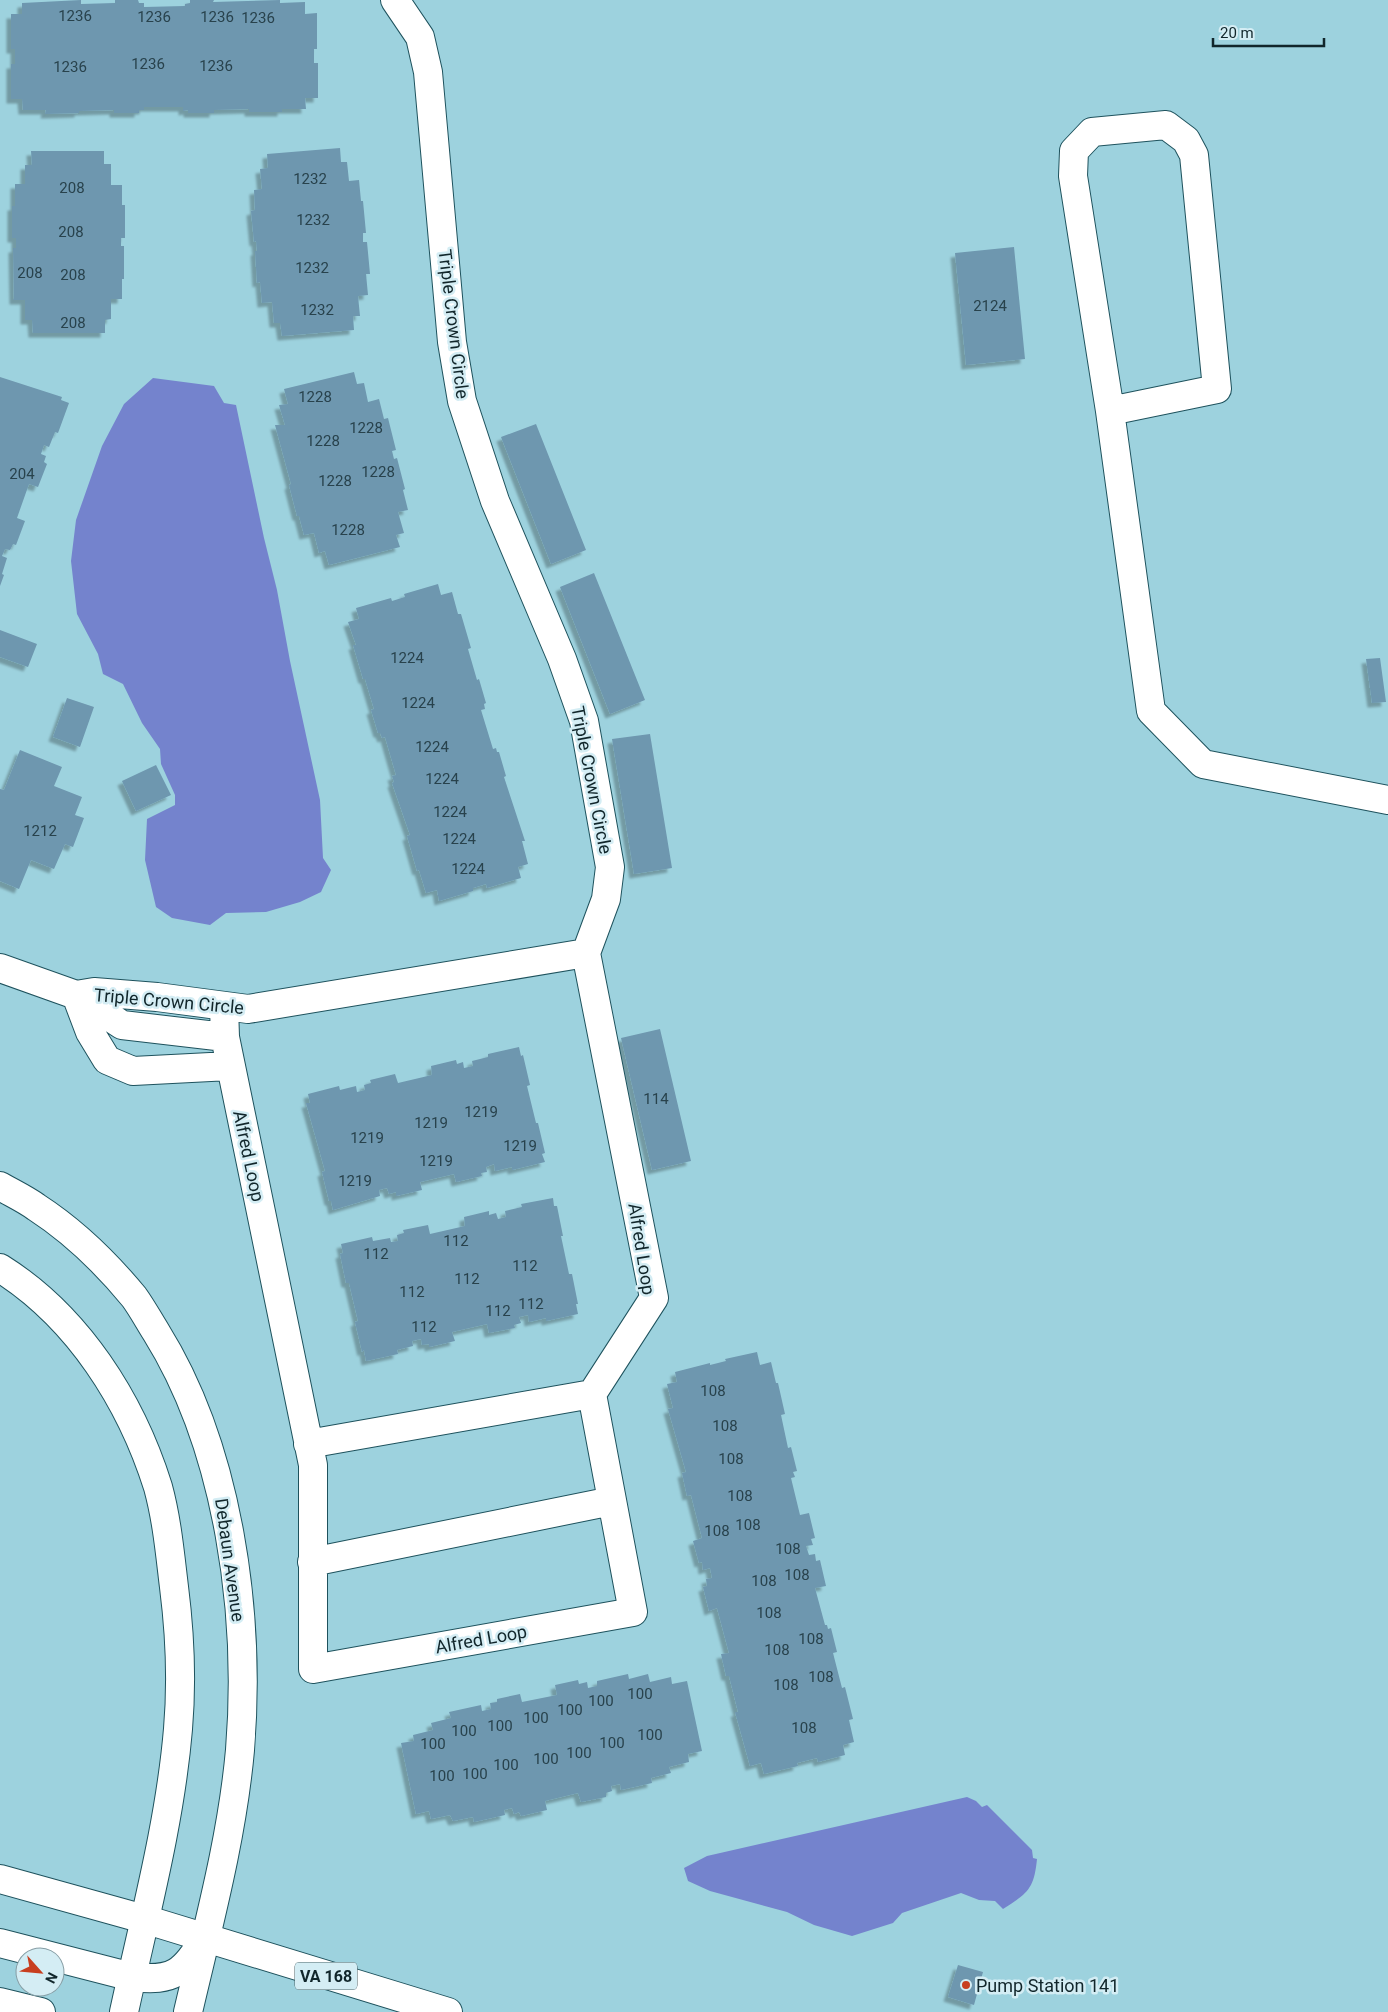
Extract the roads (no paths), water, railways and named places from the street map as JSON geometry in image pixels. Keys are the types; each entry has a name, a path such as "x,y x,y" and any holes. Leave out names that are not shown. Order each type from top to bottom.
{"street":[{"name":"Triple Crown Circle","path":"76,995 103,993 157,997 248,1009 586,952 606,899 610,867 584,721 562,660 495,500 462,400 452,342 428,72 420,37 395,0"},
{"path":"1110,411 1217,389 1194,155 1186,140 1166,125 1092,132 1074,152 1073,176 1110,411 1151,710 1203,764 1388,800"},
{"name":"Alfred Loop","path":"224,1006 225,1037 230,1066 313,1465 313,1669 633,1612 592,1394 654,1298 586,952"},
{"name":"Triple Crown Circle","path":"0,968 76,995 122,1025 225,1037"},
{"name":"Triple Crown Circle","path":"76,995 90,1032 107,1060 133,1071 230,1066"},
{"name":"Debaun Avenue","path":"0,1186 36,1207 89,1248 135,1298 170,1356 198,1417 219,1481 232,1547 239,1614 242,1682 240,1750 231,1817 188,2012"},
{"path":"0,1268 44,1301 75,1334 104,1371 135,1426 158,1488 168,1536 180,1632 178,1729 165,1817 124,2012"},
{"path":"308,1444 592,1394"},
{"path":"312,1562 612,1501"},
{"name":"VA 168","path":"0,1878 144,1919 448,2012"},
{"path":"0,1942 132,1976 154,1979 171,1976 189,1962 205,1938"},
{"path":"0,2002 41,2012"}],"water":[{"path":"153,378 214,386 224,403 236,405 277,590 290,661 320,800 323,858 331,870 321,892 300,902 266,912 226,913 210,925 172,918 156,907 145,860 147,819 175,805 175,795 161,764 160,749 142,723 123,684 103,674 98,654 77,614 71,561 76,520 102,446 124,404"},
{"path":"967,1797 976,1801 982,1807 987,1805 1032,1850 1033,1858 1037,1859 1032,1884 1024,1894 1003,1909 995,1901 979,1900 961,1893 902,1913 893,1923 852,1936 814,1925 787,1912 710,1891 688,1881 684,1868 707,1856"}],"place":[{"name":"Pump Station 141","path":"966,1985"}]}
